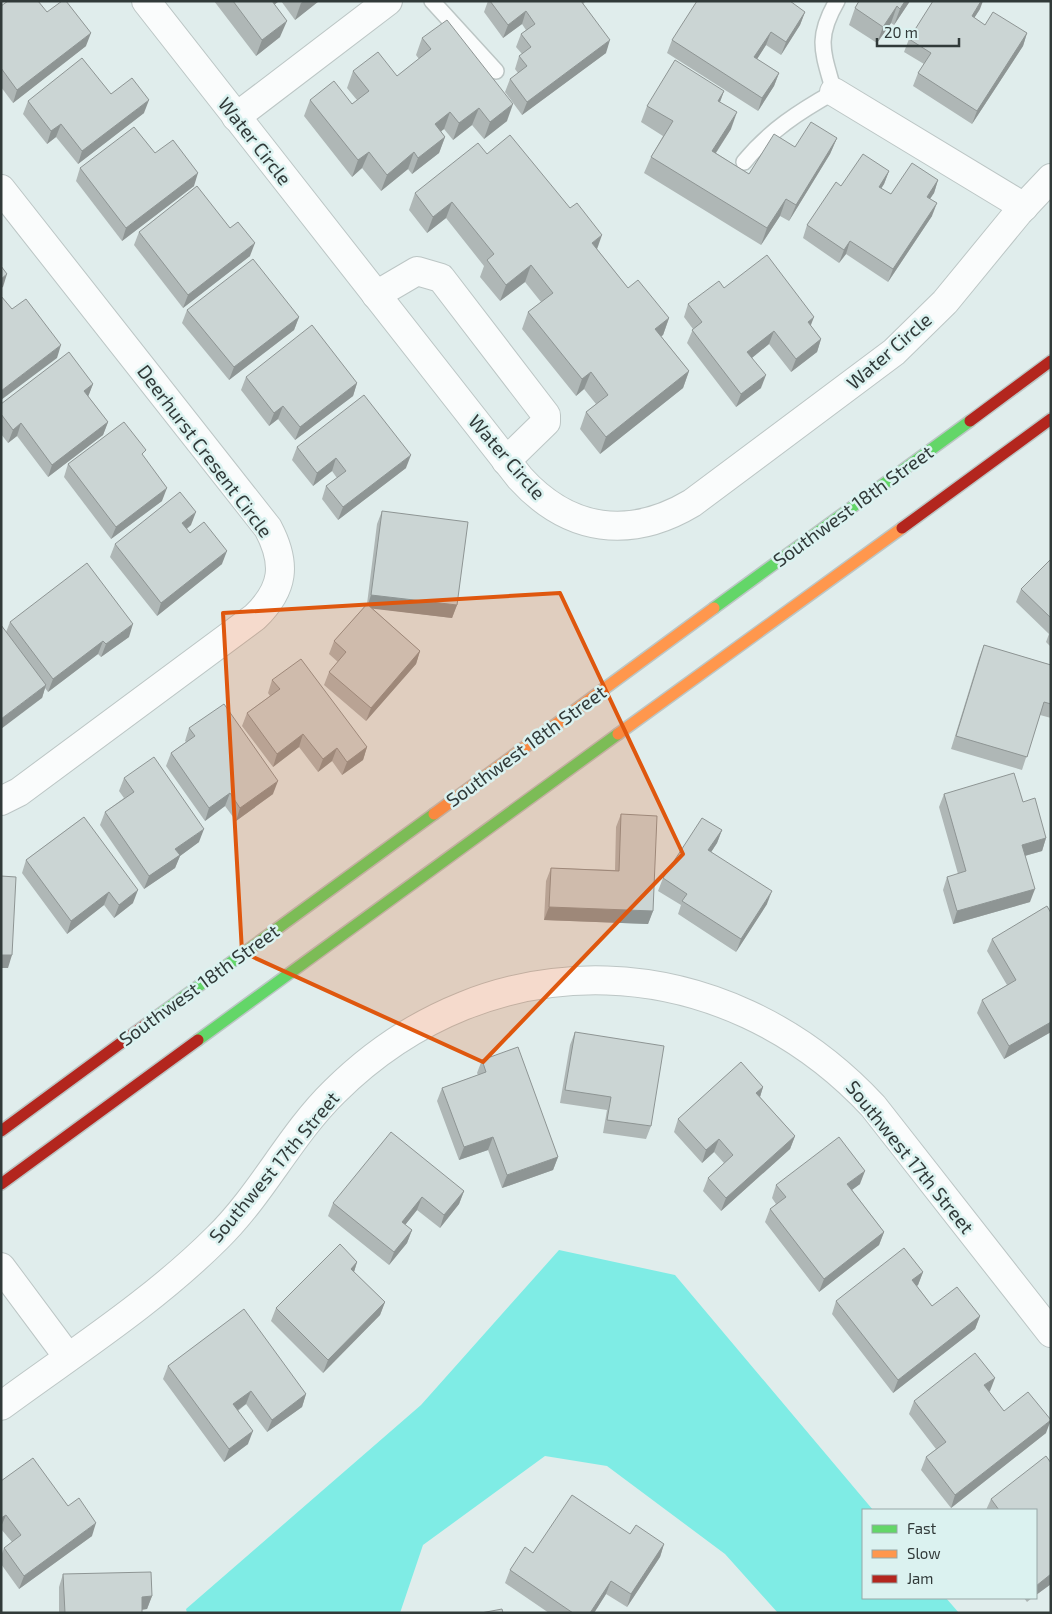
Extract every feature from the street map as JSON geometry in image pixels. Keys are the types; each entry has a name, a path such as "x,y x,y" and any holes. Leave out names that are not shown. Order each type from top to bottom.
{"main road":[{"name":"Southwest 18th Street","path":"1,1131 1051,361"},
{"path":"1,1184 1051,419"}],"street":[{"name":"Water Circle","path":"146,1 506,461 534,494 551,507 570,517 612,526 654,522 674,514 716,486 894,352 946,302 1051,178"},
{"path":"236,117 388,1"},
{"path":"834,92 1024,208"},
{"name":"Deerhurst Cresent Circle","path":"1,189 268,528 277,546 281,566 278,585 270,603 255,617 19,792 1,801"},
{"path":"376,295 417,271 441,278 546,415 546,422 506,461"},
{"name":"Southwest 17th Street","path":"1,1406 172,1279 218,1238 258,1192 314,1115 334,1092 379,1052 431,1020 487,997 516,989 576,981 637,982 696,994 753,1015 806,1046 852,1084 873,1106 1051,1333"},
{"path":"1,1267 68,1357"}],"lane":[{"path":"432,1 496,71"},
{"path":"744,162 761,142 798,112 834,92 821,48 825,21 837,1"}],"highlighted area":[{"path":"560,593 683,854 483,1062 242,952 223,613"}],"water":[{"path":"559,1250 675,1275 872,1509 862,1509 862,1599 947,1599 959,1613 778,1613 725,1554 607,1466 545,1456 423,1545 400,1613 187,1613 186,1609 421,1405"}],"building":[{"path":"8,1 38,1 47,12 62,1 66,1 91,33 17,90 1,68 1,6"},
{"path":"233,1 272,1 287,21 262,40"},
{"path":"490,1 581,1 610,40 527,102 510,79 527,66 519,56 531,47 521,34 535,24 526,11 508,25"},
{"path":"697,1 790,1 805,12 786,42 771,32 754,57 779,73 762,98 672,40"},
{"path":"859,1 905,1 900,9 897,6 883,27 855,8"},
{"path":"933,1 981,1 972,16 985,25 993,12 1027,33 977,111 918,73 931,53 909,39"},
{"path":"447,20 513,104 490,122 479,108 459,123 450,112 435,124 445,137 418,158 414,152 387,175 369,152 358,160 310,100 334,81 352,104 369,91 353,71 378,52 397,76 431,49 422,38"},
{"path":"82,58 111,94 132,78 149,100 82,151 61,124 51,131 28,101"},
{"path":"675,60 724,91 718,101 737,112 712,151 749,174 774,134 795,147 811,122 837,138 796,205 786,199 767,228 651,157 673,121 647,106"},
{"path":"134,127 155,153 173,140 198,173 126,228 80,168"},
{"path":"510,135 570,208 577,203 602,235 592,243 628,288 638,280 669,318 655,329 689,371 606,437 586,412 608,395 591,372 582,379 528,312 553,293 531,265 506,285 487,260 494,254 452,202 433,217 415,193 478,143 487,154"},
{"path":"863,154 889,171 879,187 891,194 912,163 938,180 927,197 937,203 893,269 850,241 844,250 807,225 836,182 841,186"},
{"path":"197,186 230,228 238,222 255,243 188,295 139,232"},
{"path":"767,255 814,317 808,322 821,339 796,359 774,331 747,352 766,375 741,394 692,330 702,322 688,304 719,281 724,288"},
{"path":"253,259 299,317 234,367 187,310"},
{"path":"1,266 7,274 1,279"},
{"path":"1,296 12,309 26,299 61,345 1,391"},
{"path":"312,325 357,383 300,427 283,406 274,413 246,377"},
{"path":"69,352 93,384 84,391 108,422 52,465 21,423 13,430 1,414 1,404"},
{"path":"364,395 411,455 343,507 326,486 346,471 336,458 317,473 297,447"},
{"path":"124,422 146,450 142,454 167,488 116,527 68,464"},
{"path":"180,492 196,512 182,523 190,533 204,522 227,551 161,603 115,544"},
{"path":"382,511 468,522 457,605 371,595"},
{"path":"1051,559 1051,618 1021,589"},
{"path":"87,563 133,624 106,644 103,641 53,679 10,622"},
{"path":"367,604 420,651 371,708 329,672 346,652 334,641"},
{"path":"1,625 46,685 1,719"},
{"path":"984,645 1051,665 1051,704 1044,702 1027,757 956,736"},
{"path":"301,659 367,747 347,762 337,748 323,759 303,734 277,754 247,713 280,689 272,680"},
{"path":"224,704 278,781 240,808 230,793 209,808 171,753 195,736 189,728"},
{"path":"154,757 204,829 175,849 180,855 149,876 105,812 134,792 124,778"},
{"path":"1014,773 1023,802 1035,798 1046,838 1022,845 1035,889 957,911 947,877 966,871 944,794"},
{"path":"621,814 657,816 653,911 549,907 551,868 619,871"},
{"path":"84,817 138,890 119,905 109,892 71,921 26,860"},
{"path":"702,818 722,830 708,850 772,891 741,939 682,901 687,894 663,878"},
{"path":"1,876 16,877 12,955 1,955"},
{"path":"1047,906 1051,913 1051,1022 1009,1046 982,1000 1016,980 992,939"},
{"path":"575,1032 664,1046 651,1126 607,1120 611,1097 565,1090"},
{"path":"518,1047 558,1157 507,1175 493,1137 464,1147 442,1088 486,1072 482,1060"},
{"path":"741,1062 763,1087 756,1093 795,1136 726,1198 708,1178 733,1155 719,1139 706,1150 678,1119"},
{"path":"391,1132 464,1191 444,1215 422,1197 402,1222 412,1230 394,1252 333,1203"},
{"path":"839,1137 865,1171 847,1184 884,1232 824,1279 770,1209 786,1197 776,1185"},
{"path":"340,1244 357,1262 351,1269 385,1302 328,1360 276,1308"},
{"path":"904,1248 923,1272 912,1280 932,1306 957,1287 980,1316 898,1380 836,1301"},
{"path":"244,1309 306,1394 272,1420 251,1391 233,1404 253,1431 229,1449 168,1366"},
{"path":"975,1353 995,1378 984,1385 1004,1411 1028,1392 1051,1420 955,1495 926,1457 946,1442 914,1401"},
{"path":"1046,1456 1051,1463 1051,1574 1037,1585 1037,1509 998,1509 991,1499"},
{"path":"33,1458 68,1506 79,1498 96,1523 24,1576 4,1548 21,1535 6,1515 1,1518 1,1481"},
{"path":"572,1495 630,1534 636,1525 664,1544 631,1594 611,1581 590,1613 573,1613 510,1570 525,1547 533,1553"},
{"path":"151,1572 152,1596 142,1597 142,1613 65,1613 63,1574"},
{"path":"502,1609 503,1613 481,1613"}],"traffic: fast":[{"path":"714,608 970,421"},
{"path":"198,1040 618,734"},
{"path":"148,1023 434,814"}],"traffic: slow":[{"path":"618,734 902,528"},
{"path":"434,814 714,608"}],"traffic: jam":[{"path":"970,421 1051,361"},
{"path":"902,528 1051,419"},
{"path":"1,1131 148,1023"},
{"path":"1,1184 198,1040"}]}
